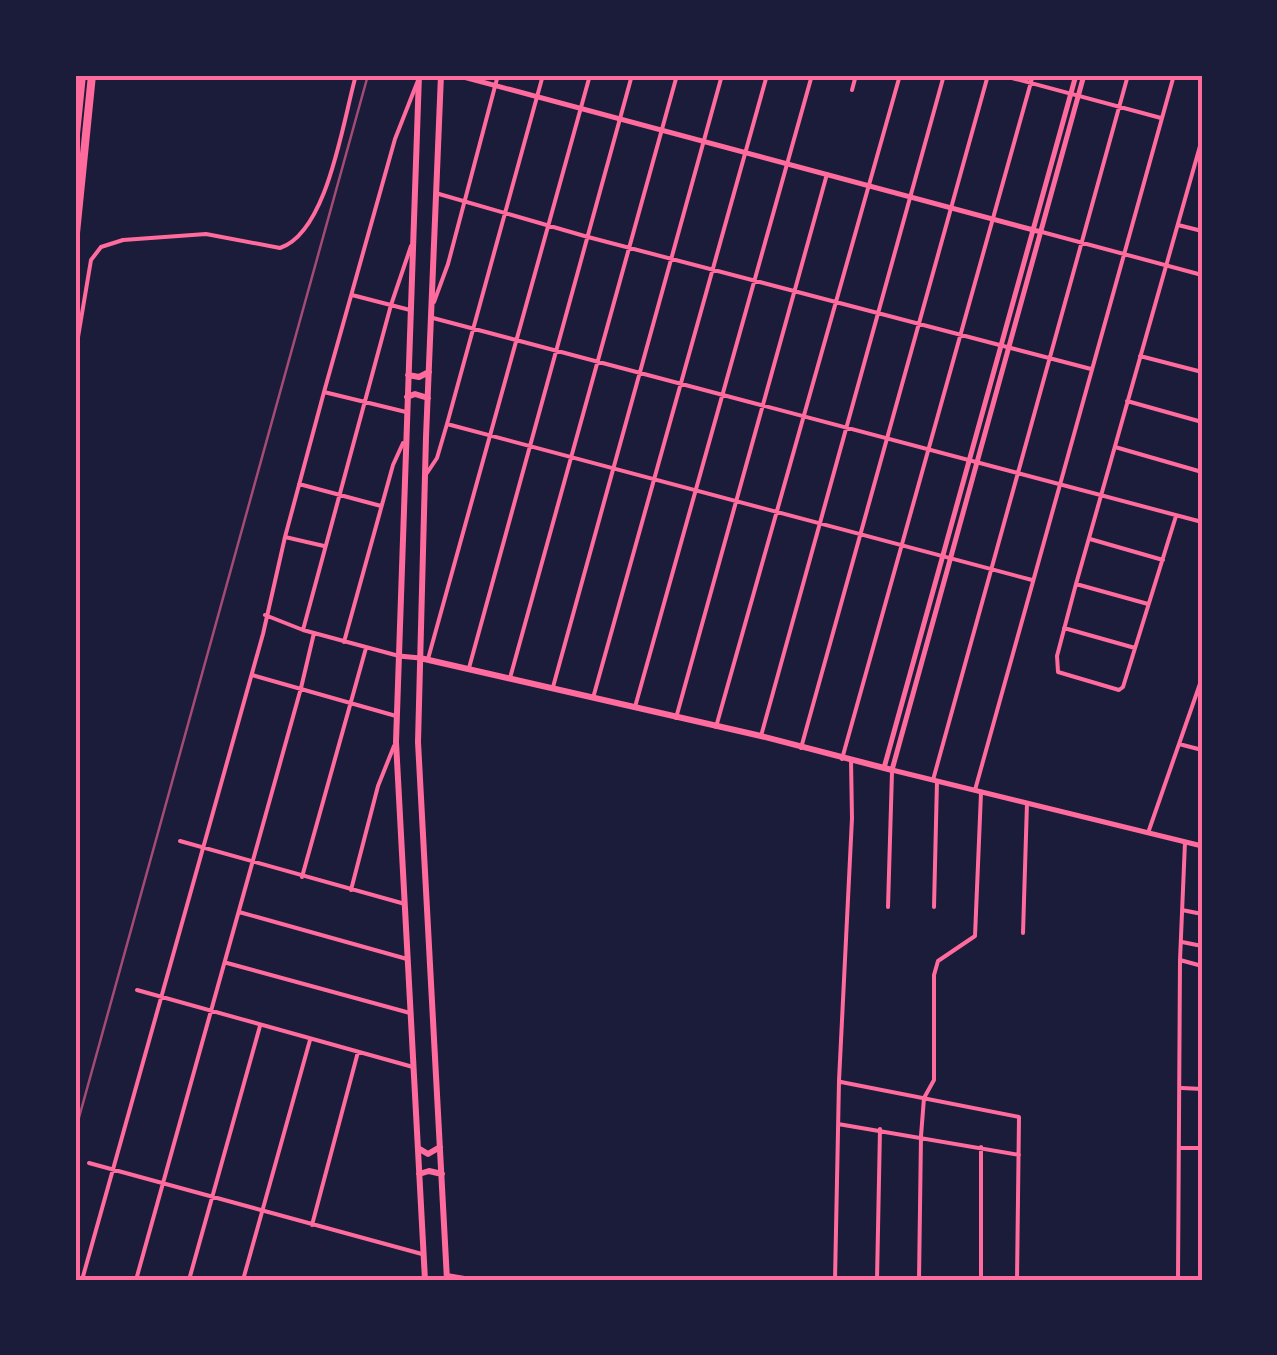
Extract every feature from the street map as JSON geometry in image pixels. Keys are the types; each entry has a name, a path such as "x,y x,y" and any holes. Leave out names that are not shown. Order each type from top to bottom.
{"highway":[{"path":"75,144 82,75"},
{"path":"75,242 92,75"}],"main road":[{"path":"441,75 430,317 424,658 418,742 447,1278"},
{"path":"419,77 396,742 425,1280"},
{"path":"408,375 420,377 429,372"},
{"path":"407,397 416,394 428,398"},
{"path":"424,658 888,769"},
{"path":"417,1147 428,1154 440,1147"},
{"path":"419,1174 429,1170 442,1174"}],"street":[{"path":"75,355 91,260 101,247 123,240 206,234 280,248 299,236 316,211 356,75"},
{"path":"456,75 1202,275"},
{"path":"431,306 444,279 498,75"},
{"path":"426,474 437,458 476,328 542,75"},
{"path":"265,615 366,648 424,658 590,75"},
{"path":"468,668 632,75"},
{"path":"510,678 677,75"},
{"path":"553,688 722,75"},
{"path":"593,698 767,75"},
{"path":"635,708 812,75"},
{"path":"852,90 856,75"},
{"path":"716,727 900,75"},
{"path":"761,736 944,75"},
{"path":"801,748 988,75"},
{"path":"1001,75 1162,118"},
{"path":"835,1280 848,898 846,760 1033,75"},
{"path":"888,769 950,558 1076,75"},
{"path":"1005,346 1042,232 1084,75"},
{"path":"934,907 935,781 1128,75"},
{"path":"919,1280 921,1136 924,1098 934,1080 936,965 972,940 976,926 978,791 1174,75"},
{"path":"82,1280 263,634 284,537 324,392 395,139 419,77"},
{"path":"1176,516 1123,687 1108,689 1056,669 1088,539 1202,140"},
{"path":"676,718 827,174"},
{"path":"434,193 1091,368"},
{"path":"1177,225 1202,231"},
{"path":"302,630 412,241"},
{"path":"352,296 410,310"},
{"path":"430,317 1202,522"},
{"path":"1140,356 1202,372"},
{"path":"324,392 406,412"},
{"path":"1128,401 1202,422"},
{"path":"448,424 1034,580"},
{"path":"344,642 381,506 398,451 406,439"},
{"path":"1115,446 1202,472"},
{"path":"888,907 888,769 942,555 973,461"},
{"path":"299,484 381,506"},
{"path":"284,537 325,546"},
{"path":"1088,539 1162,560"},
{"path":"1076,584 1148,604"},
{"path":"1064,628 1135,648"},
{"path":"136,1280 302,688 314,633"},
{"path":"302,877 366,648"},
{"path":"250,674 396,716"},
{"path":"1148,833 1202,678"},
{"path":"351,890 385,765 396,742"},
{"path":"1179,744 1202,750"},
{"path":"888,769 1202,846"},
{"path":"1023,933 1027,803"},
{"path":"180,841 405,904"},
{"path":"1178,1280 1180,960 1185,842"},
{"path":"1182,910 1202,914"},
{"path":"239,912 407,959"},
{"path":"1181,941 1202,946"},
{"path":"1180,960 1202,966"},
{"path":"224,962 410,1013"},
{"path":"137,990 414,1067"},
{"path":"189,1280 260,1026"},
{"path":"242,1280 310,1040"},
{"path":"312,1225 358,1052"},
{"path":"839,1082 1016,1115 1020,1119 1017,1280"},
{"path":"1180,1088 1202,1089"},
{"path":"838,1124 1019,1154"},
{"path":"877,1280 880,1129"},
{"path":"981,1147 981,1280"},
{"path":"1180,1148 1202,1148"},
{"path":"89,1162 423,1255"},
{"path":"447,1278 476,1280"}],"railway":[{"path":"75,1132 368,75"}]}
